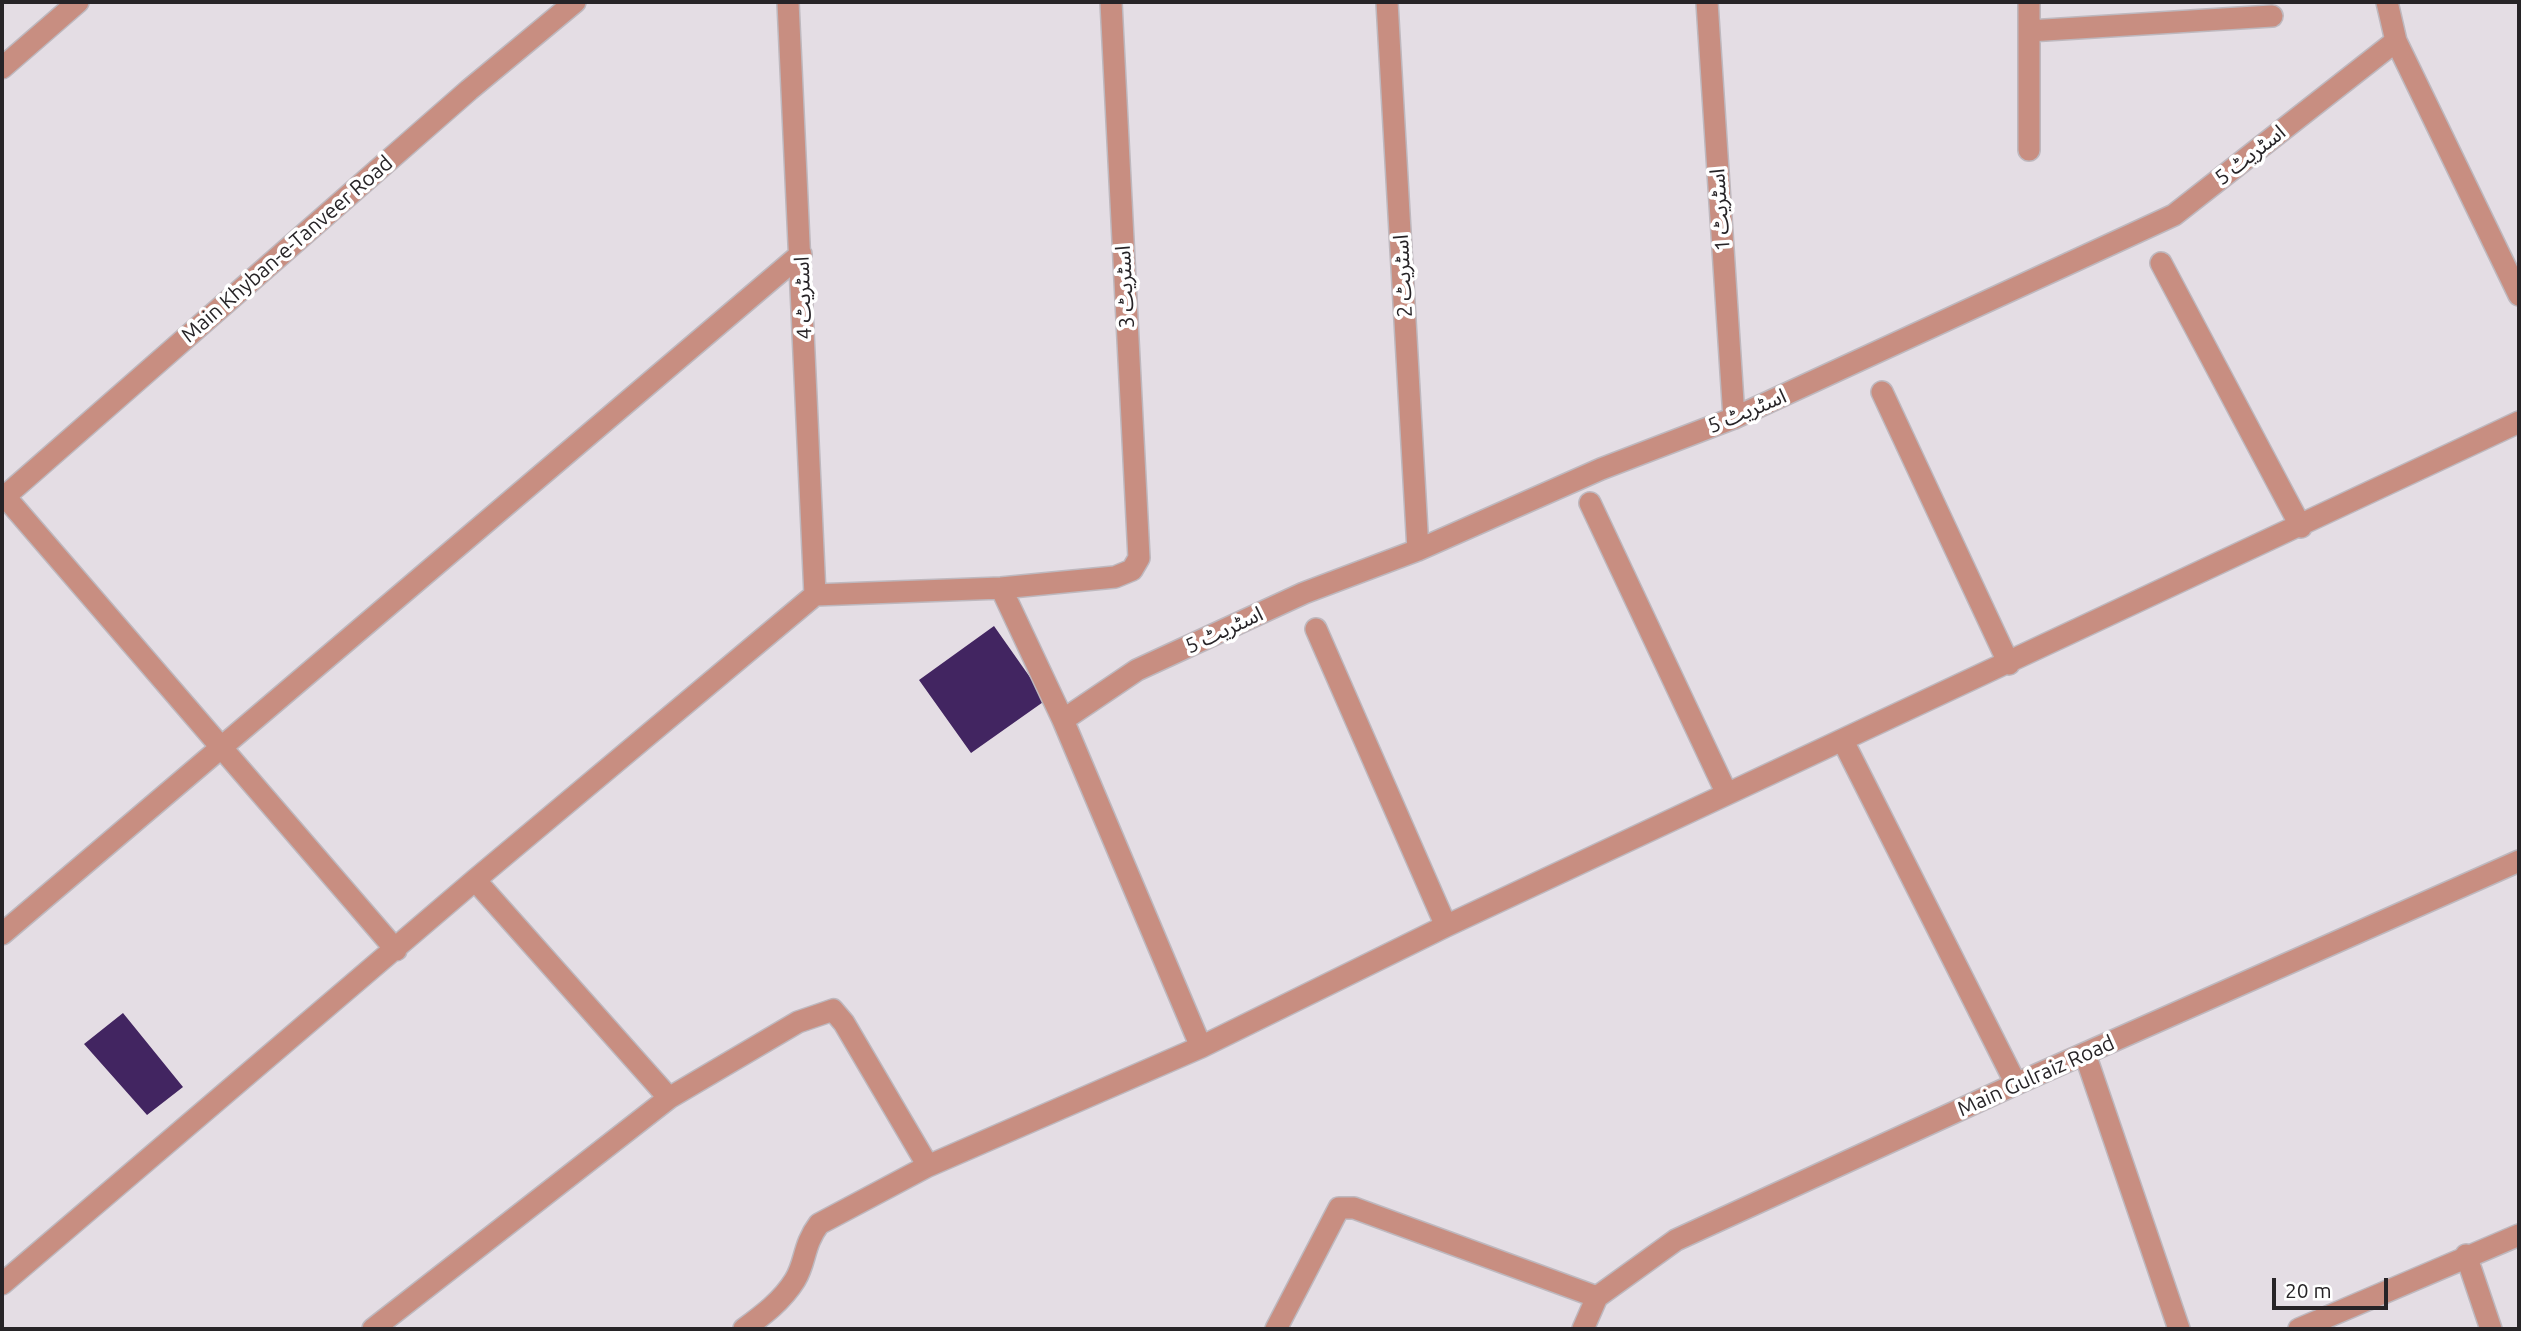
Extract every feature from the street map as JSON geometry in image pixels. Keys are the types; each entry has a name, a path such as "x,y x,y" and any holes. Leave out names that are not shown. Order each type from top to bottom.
{"street":[{"path":"2,68 78,2"},
{"name":"Main Khyban-e-Tanveer Road","path":"3,496 459,99 575,2"},
{"name":"اسٹریٹ 4","path":"788,2 802,254 815,595"},
{"name":"اسٹریٹ 3","path":"1001,589 1115,578 1132,570 1139,558 1111,2"},
{"name":"اسٹریٹ 2","path":"1387,2 1418,550"},
{"name":"اسٹریٹ 1","path":"1707,2 1734,418"},
{"path":"2029,2 2029,150"},
{"path":"2387,2 2396,41 2519,295"},
{"path":"2029,31 2272,16"},
{"name":"اسٹریٹ 5","path":"1063,720 1137,670 1304,593 1418,550 1601,470 1734,418 2174,215 2396,41"},
{"path":"2,934 802,254"},
{"path":"2161,263 2301,527"},
{"path":"1882,392 2008,664"},
{"path":"744,1329 775,1305 797,1278 807,1240 819,1224 928,1166 1201,1047 1446,926 2301,527 2519,422"},
{"path":"3,496 396,950"},
{"path":"1590,503 1727,794"},
{"path":"2,1284 475,880 815,595 1001,589 1063,720 1201,1047"},
{"path":"1316,629 1446,926"},
{"path":"1843,741 2016,1084"},
{"name":"Main Gulraiz Road","path":"1597,1297 1675,1240 2016,1084 2519,861"},
{"path":"475,880 669,1098"},
{"path":"373,1329 669,1098 798,1022 833,1010 844,1023 928,1166"},
{"path":"2085,1054 2179,1329"},
{"path":"1276,1329 1339,1208 1354,1208 1597,1297 1583,1329"},
{"path":"2300,1329 2466,1255 2519,1235"},
{"path":"2466,1255 2491,1329"}],"building":[{"path":"994,626 1046,700 971,753 919,680"},
{"path":"123,1013 183,1087 147,1115 84,1044"}]}
